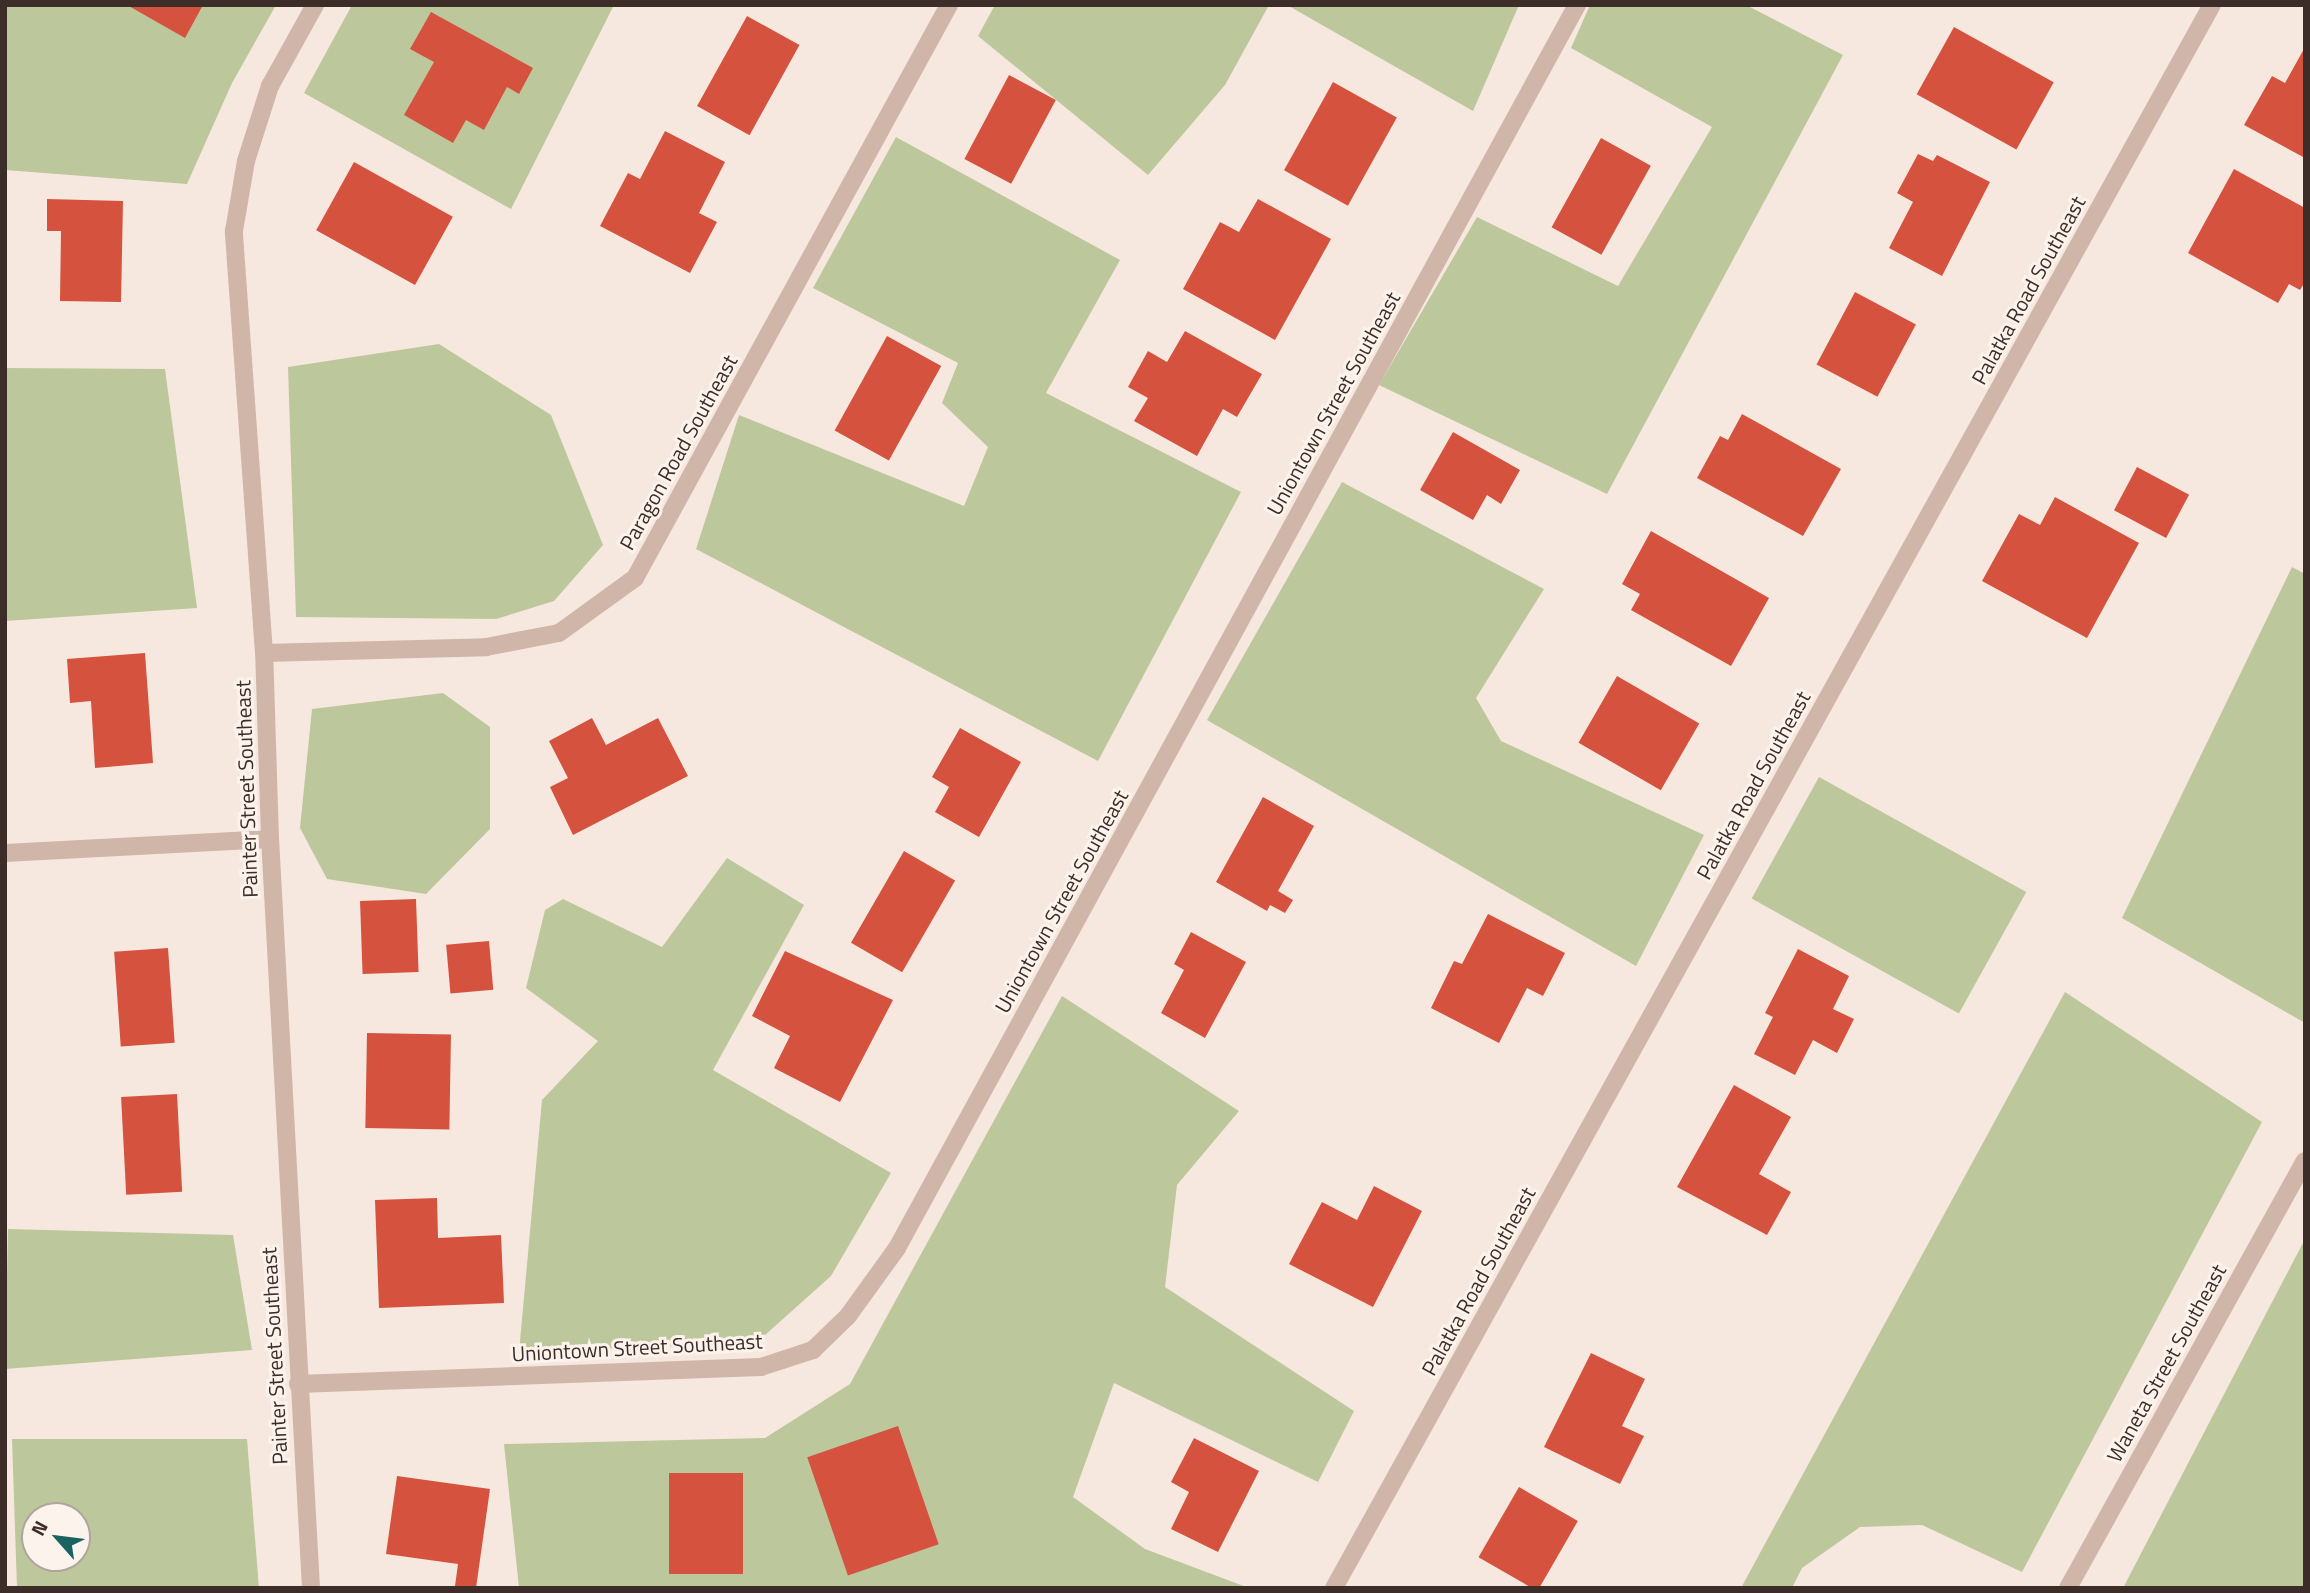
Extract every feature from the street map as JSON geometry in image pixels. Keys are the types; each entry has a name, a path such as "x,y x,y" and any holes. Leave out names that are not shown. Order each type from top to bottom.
{"street":[{"name":"Painter Street Southeast","path":"311,1588 270,839 264,653 234,231 246,161 270,86 315,5"},
{"name":"Paragon Road Southeast","path":"264,653 486,647 559,633 635,578 948,5"},
{"name":"Uniontown Street Southeast","path":"298,1384 761,1367 813,1350 848,1317 897,1248 1577,5"},
{"name":"Palatka Road Southeast","path":"1334,1588 2212,5"},
{"path":"5,853 270,839"},
{"name":"Waneta Street Southeast","path":"2068,1588 2305,1161"}],"green space":[{"path":"5,5 276,5 232,83 187,184 5,170"},
{"path":"352,5 614,5 511,209 304,93"},
{"path":"995,5 1269,5 1225,85 1148,175 978,36"},
{"path":"1287,5 1519,5 1473,111"},
{"path":"1590,5 1746,5 1843,55 1607,494 1379,385 1477,217 1618,286 1712,127 1571,48"},
{"path":"896,137 1120,260 1046,393 1241,492 1098,761 696,549 739,415 964,506 988,447 942,403 958,363 813,288"},
{"path":"439,344 551,415 603,545 554,601 496,619 296,617 288,367"},
{"path":"5,368 165,369 197,608 5,621"},
{"path":"1342,482 1544,589 1476,698 1501,741 1704,835 1636,966 1207,720"},
{"path":"2292,567 2305,574 2305,1023 2122,918"},
{"path":"443,693 490,727 490,829 426,894 327,879 300,828 312,709"},
{"path":"1819,777 2026,892 1959,1013 1752,899"},
{"path":"727,858 804,905 713,1070 891,1173 831,1276 756,1343 519,1352 542,1100 598,1041 526,988 545,910 563,899 662,947"},
{"path":"2065,992 2262,1122 2022,1572 1922,1525 1860,1527 1802,1568 1792,1588 1741,1588"},
{"path":"1062,996 1239,1111 1177,1185 1165,1287 1354,1411 1318,1482 1114,1383 1073,1497 1145,1549 1249,1588 519,1588 504,1444 765,1438 850,1384"},
{"path":"8,1229 233,1235 252,1350 5,1369"},
{"path":"2305,1239 2305,1588 2123,1588"},
{"path":"12,1439 247,1439 259,1588 17,1588"}],"building":[{"path":"127,5 203,5 185,38"},
{"path":"431,12 533,68 519,94 507,87 484,130 466,120 453,143 404,115 434,62 410,49"},
{"path":"747,16 799,45 750,135 697,106"},
{"path":"1954,27 2054,82 2016,150 1917,94"},
{"path":"2305,47 2305,158 2244,125 2272,76 2285,83"},
{"path":"1009,75 1056,100 1011,184 964,159"},
{"path":"1333,82 1397,117 1348,206 1284,170"},
{"path":"665,131 725,162 699,213 717,222 690,273 600,226 628,173 640,179"},
{"path":"1601,138 1651,166 1601,255 1552,227"},
{"path":"1918,154 1933,161 1937,155 1990,182 1942,276 1889,248 1913,202 1897,193"},
{"path":"354,162 453,217 415,285 316,230"},
{"path":"2234,169 2305,208 2305,282 2300,290 2289,284 2278,303 2188,253"},
{"path":"47,199 123,201 121,302 60,301 61,231 47,231"},
{"path":"1258,199 1331,239 1275,340 1183,289 1220,222 1239,232"},
{"path":"1855,292 1916,324 1877,397 1817,364"},
{"path":"1185,331 1262,374 1237,417 1223,409 1197,456 1134,421 1148,398 1128,387 1148,351 1167,362"},
{"path":"887,336 941,366 889,461 835,430"},
{"path":"1742,414 1841,469 1803,536 1697,478 1720,436 1728,440"},
{"path":"1453,432 1520,470 1501,504 1487,495 1473,520 1420,490"},
{"path":"2137,467 2189,495 2166,538 2114,510"},
{"path":"2055,497 2139,543 2087,638 1982,581 2019,514 2040,525"},
{"path":"1651,531 1769,598 1731,666 1631,610 1640,594 1622,584"},
{"path":"145,653 153,763 95,768 91,701 70,703 67,659"},
{"path":"1617,676 1699,724 1661,790 1578,743"},
{"path":"592,718 606,745 658,718 688,776 573,835 550,787 568,778 549,741"},
{"path":"960,728 1021,762 979,837 935,812 949,787 932,777"},
{"path":"1263,797 1314,826 1278,891 1293,900 1285,913 1270,905 1267,911 1216,882"},
{"path":"904,851 955,880 902,972 851,943"},
{"path":"416,899 419,972 363,974 360,901"},
{"path":"1488,914 1565,953 1543,996 1527,988 1499,1043 1431,1008 1454,961 1462,964"},
{"path":"1191,932 1246,962 1205,1038 1161,1013 1184,970 1174,964"},
{"path":"489,941 493,990 450,994 446,945"},
{"path":"168,948 175,1043 121,1047 114,952"},
{"path":"1798,949 1849,976 1833,1009 1854,1019 1837,1053 1813,1040 1795,1075 1754,1054 1773,1017 1765,1013"},
{"path":"785,951 893,1000 840,1102 774,1068 790,1036 752,1016"},
{"path":"367,1033 451,1034 449,1129 365,1128"},
{"path":"1734,1085 1791,1117 1759,1174 1791,1192 1767,1235 1677,1187"},
{"path":"177,1094 182,1192 126,1195 121,1097"},
{"path":"1374,1186 1422,1211 1373,1307 1289,1264 1322,1202 1357,1220"},
{"path":"437,1198 438,1238 501,1235 504,1303 379,1308 375,1200"},
{"path":"1591,1353 1645,1379 1622,1426 1644,1436 1620,1484 1544,1447"},
{"path":"898,1426 939,1544 848,1575 807,1457"},
{"path":"1194,1438 1259,1471 1218,1552 1171,1529 1189,1492 1171,1482"},
{"path":"669,1473 743,1473 743,1574 669,1574"},
{"path":"397,1476 490,1489 476,1588 455,1586 458,1564 386,1554"},
{"path":"1519,1487 1578,1521 1539,1588 1532,1588 1478,1557"}]}
